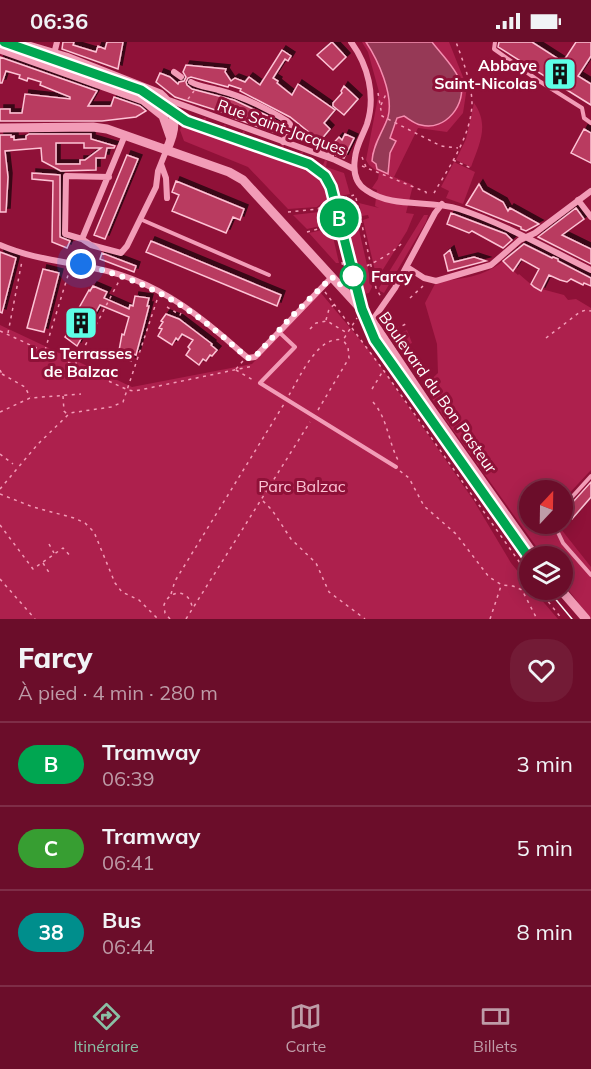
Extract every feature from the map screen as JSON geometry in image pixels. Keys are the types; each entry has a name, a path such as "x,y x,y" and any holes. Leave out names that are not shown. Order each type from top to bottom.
{"street":[{"path":"15,42 154,91 166,99 173,110 175,130 161,163 156,187 127,246 121,253 91,245 82,239 65,234 66,176 109,177"},
{"path":"54,54 57,42"},
{"path":"351,42 365,67 370,83 371,102 368,122 356,151 354,169"},
{"path":"0,49 142,100 163,116 171,139"},
{"path":"174,72 181,77"},
{"path":"191,82 265,108 287,121 290,124 290,130 283,142"},
{"name":"Rue Saint-Jacques","path":"166,99 335,160 354,169 358,184 375,195 398,201 442,204 480,217 591,270"},
{"path":"173,110 186,105"},
{"name":"Boulevard du Bon Pasteur","path":"0,128 93,127 107,129 229,172 243,180 372,321 528,546"},
{"path":"290,130 298,131 335,160"},
{"path":"82,239 125,135"},
{"path":"161,163 166,178 167,198"},
{"path":"407,267 428,279 440,280 491,266 520,240 591,191"},
{"path":"578,200 591,217"},
{"path":"372,321 407,267 442,204"},
{"path":"0,245 23,255 87,266 137,281 197,316 246,357 253,358 332,277"},
{"path":"570,600 586,619"}],"lane":[{"path":"495,42 494,49 582,108 584,118 591,123"},
{"path":"139,219 268,275"},
{"path":"278,331 295,347 260,383 398,465"},
{"path":"573,496 591,476"},
{"path":"559,534 563,543 591,575"}],"path":[{"path":"434,193 467,128 472,106 470,88 456,42"},
{"path":"460,80 470,88"},
{"path":"186,105 189,95 200,87"},
{"path":"377,88 382,116 441,146 458,148"},
{"path":"381,106 386,94"},
{"path":"452,159 473,169"},
{"path":"368,170 426,192 425,202"},
{"path":"341,211 337,200 355,197 376,288 381,298"},
{"path":"288,212 318,209 328,203 330,212"},
{"path":"307,232 333,225"},
{"path":"354,271 390,254 402,243"},
{"path":"8,334 23,260"},
{"path":"353,260 362,298 367,301"},
{"path":"342,262 344,273"},
{"path":"45,351 71,268"},
{"path":"74,366 120,279"},
{"path":"411,298 425,282"},
{"path":"326,292 519,562"},
{"path":"0,489 38,444 70,413 111,407 123,402 158,296"},
{"path":"105,297 110,299"},
{"path":"326,321 329,309 334,304"},
{"path":"167,307 180,315 183,310"},
{"path":"546,338 580,312 591,311"},
{"path":"95,315 100,317"},
{"path":"343,340 357,317"},
{"path":"310,329 316,323 326,321 347,334"},
{"path":"388,333 408,323"},
{"path":"0,331 128,390 135,391 236,370 260,383"},
{"path":"170,619 165,613 164,605 175,581 286,400 321,347 327,341 335,338 343,340 348,347 349,358 262,501 186,619"},
{"path":"236,370 243,360"},
{"path":"0,370 1,375 26,387 30,398"},
{"path":"372,389 383,370"},
{"path":"0,412 30,398 81,394"},
{"path":"63,395 64,411 68,415"},
{"path":"373,402 381,412 398,465 409,478"},
{"path":"0,454 13,464"},
{"path":"404,471 424,506 456,534 489,577 502,585 522,590 537,619"},
{"path":"0,494 85,523 94,532 114,583 122,592 139,600 156,619"},
{"path":"262,501 272,510 291,540 316,563 329,591 365,619"},
{"path":"0,525 33,569 63,548 72,558"},
{"path":"49,544 55,554"},
{"path":"42,563 50,574"},
{"path":"0,579 35,619"},
{"path":"490,619 502,585"},
{"path":"171,594 180,593 188,597 192,609 190,619"},
{"path":"547,600 562,619"}],"green space":[{"path":"362,42 366,42 382,73 388,91 389,108 414,122 427,125 442,123 460,80 432,42 449,42 467,87 463,113 447,132 418,128 394,177 413,185 406,213 414,214 407,231 377,279 363,220 369,218 368,215 362,216 359,203 379,208 375,206 377,190 372,188 379,173 366,160 379,92 368,52"},
{"path":"67,62 119,79 146,91 165,105 170,117 148,101 64,69"},
{"path":"474,103 481,119 482,135 471,167 456,160 466,139"},
{"path":"186,113 191,114 190,119 202,123 206,118 204,124 221,130 226,125 224,131 241,137 243,131 245,132 243,138 260,144 262,138 262,144 279,150 282,145 284,146 282,151 298,157 303,152 301,158 323,165 325,160 327,161 326,167 344,173 350,194 327,199 317,207 288,209 248,167 184,141 180,130"},
{"path":"454,162 475,172 463,204 446,198 449,191 441,187"},
{"path":"326,206 329,224 307,229 293,215 319,212"},
{"path":"424,215 428,215 426,222 384,293 380,291 379,288"},
{"path":"357,221 372,287 369,293 364,294 347,224"},
{"path":"331,228 339,263 336,263 309,233"},
{"path":"503,261 534,287 564,295 568,300 576,299 591,308 591,470 573,489 573,480 519,480 519,522 424,386 438,373 437,344 425,303 436,282 480,274"},
{"name":"Parc Balzac","path":"320,292 373,355 474,501 519,573 519,600 542,600 558,619 0,619 0,325 132,387 252,364"},
{"path":"399,328 401,333 407,330 412,343 405,346 413,363 419,360 424,369 414,371 390,333"},
{"path":"381,340 422,404 523,546 519,546 519,555 372,345"},
{"path":"527,534 565,534 591,567 591,619 573,596 573,546 536,546"}],"shaded area":[{"path":"366,42 432,42 455,71 462,89 458,106 446,120 438,124 421,125 404,116 397,118 390,138 396,141 390,153 388,174 377,169 376,164 372,161 374,149 388,117 389,99 384,78"}],"building":[{"path":"63,42 74,42 73,45 96,52 98,46 105,49 107,42 123,42 118,69 62,49"},
{"path":"332,42 346,57 333,70 317,55"},
{"name":"Abbaye Saint-Nicolas","path":"499,42 532,42 563,62 576,42 591,42 591,56 578,76 591,84 591,105 498,47"},
{"path":"282,50 291,56 288,61 285,59 273,78 278,81 277,83 292,95 298,84 335,110 324,123 330,129 320,141 290,117 240,91 241,89 191,77 186,82 192,89 234,100 268,116 284,126 281,132 276,133 231,117 231,115 175,97 156,82 160,73 170,77 178,84 184,81 186,77 183,72 186,65 226,69 225,72 231,81 235,78 245,82 249,77 260,85"},
{"path":"0,57 97,91 88,106 111,106 114,97 140,106 146,111 136,117 102,121 0,121 0,109 10,109 10,113 22,113 25,94 70,99 70,97 40,85 41,82 28,78 27,81 19,78 20,75 6,71 0,83"},
{"path":"344,86 358,99 344,115 333,106 333,103 342,93"},
{"path":"584,129 591,133 591,163 571,153"},
{"path":"29,134 91,134 91,139 115,146 107,148 105,158 96,158 96,170 61,171 42,161 41,148 5,151 8,177 6,212 0,212 0,135 14,136 14,140 26,139","holes":["56,143 84,143 84,148 101,148 85,160 80,160 80,164 56,164"]},
{"path":"345,134 354,138 344,158 336,155 329,148 339,137 342,140"},
{"path":"127,155 138,159 105,239 94,235"},
{"path":"32,173 60,175 60,237 70,241 67,248 52,242 53,181 32,179"},
{"path":"176,181 244,209 240,220 233,217 226,233 172,211 179,195 172,192"},
{"path":"479,184 483,191 503,202 508,211 510,208 539,224 526,231 466,205"},
{"path":"576,208 584,219 562,235 591,249 591,264 538,237"},
{"path":"451,213 506,234 512,240 503,248 472,231 469,233 447,224"},
{"path":"151,241 281,295 277,306 146,252"},
{"path":"524,244 558,259 591,278 591,286 571,279 567,282 549,275 541,291 534,287 531,284 539,269 521,259 513,271 503,261"},
{"path":"450,250 454,262 474,257 486,261 448,271 444,255"},
{"path":"0,252 16,258 2,313 0,312"},
{"path":"102,253 136,266 134,272 100,259"},
{"path":"43,269 59,273 44,332 27,328"},
{"path":"93,286 107,292 104,298 129,309 130,305 133,306 135,296 149,298 136,355 133,354 131,361 118,356 122,334 124,335 129,317 100,305 77,346 65,337 68,332 66,331"},
{"path":"166,314 179,319 217,350 206,361 203,359 199,365 186,355 193,340 182,334 172,345 158,336 162,329 159,328 163,322 161,321"},
{"path":"591,482 591,497 573,518 573,502"}],"tram line":[{"name":"B","path":"4,42 141,90 186,121 309,164 320,171 328,181 333,193 358,295 375,340 520,546"},
{"path":"0,45 140,94 185,125 300,166 318,175 327,189 351,286 372,342 519,550"},
{"path":"556,600 572,619"}],"place":[{"name":"Abbaye Saint-Nicolas","path":"560,74"},
{"name":"Farcy","path":"353,276"},
{"name":"Les Terrasses de Balzac","path":"81,323"}],"route":[{"path":"81,264 122,275 159,293 189,311 248,358 255,357 291,317 332,277 339,285 353,276"}]}
